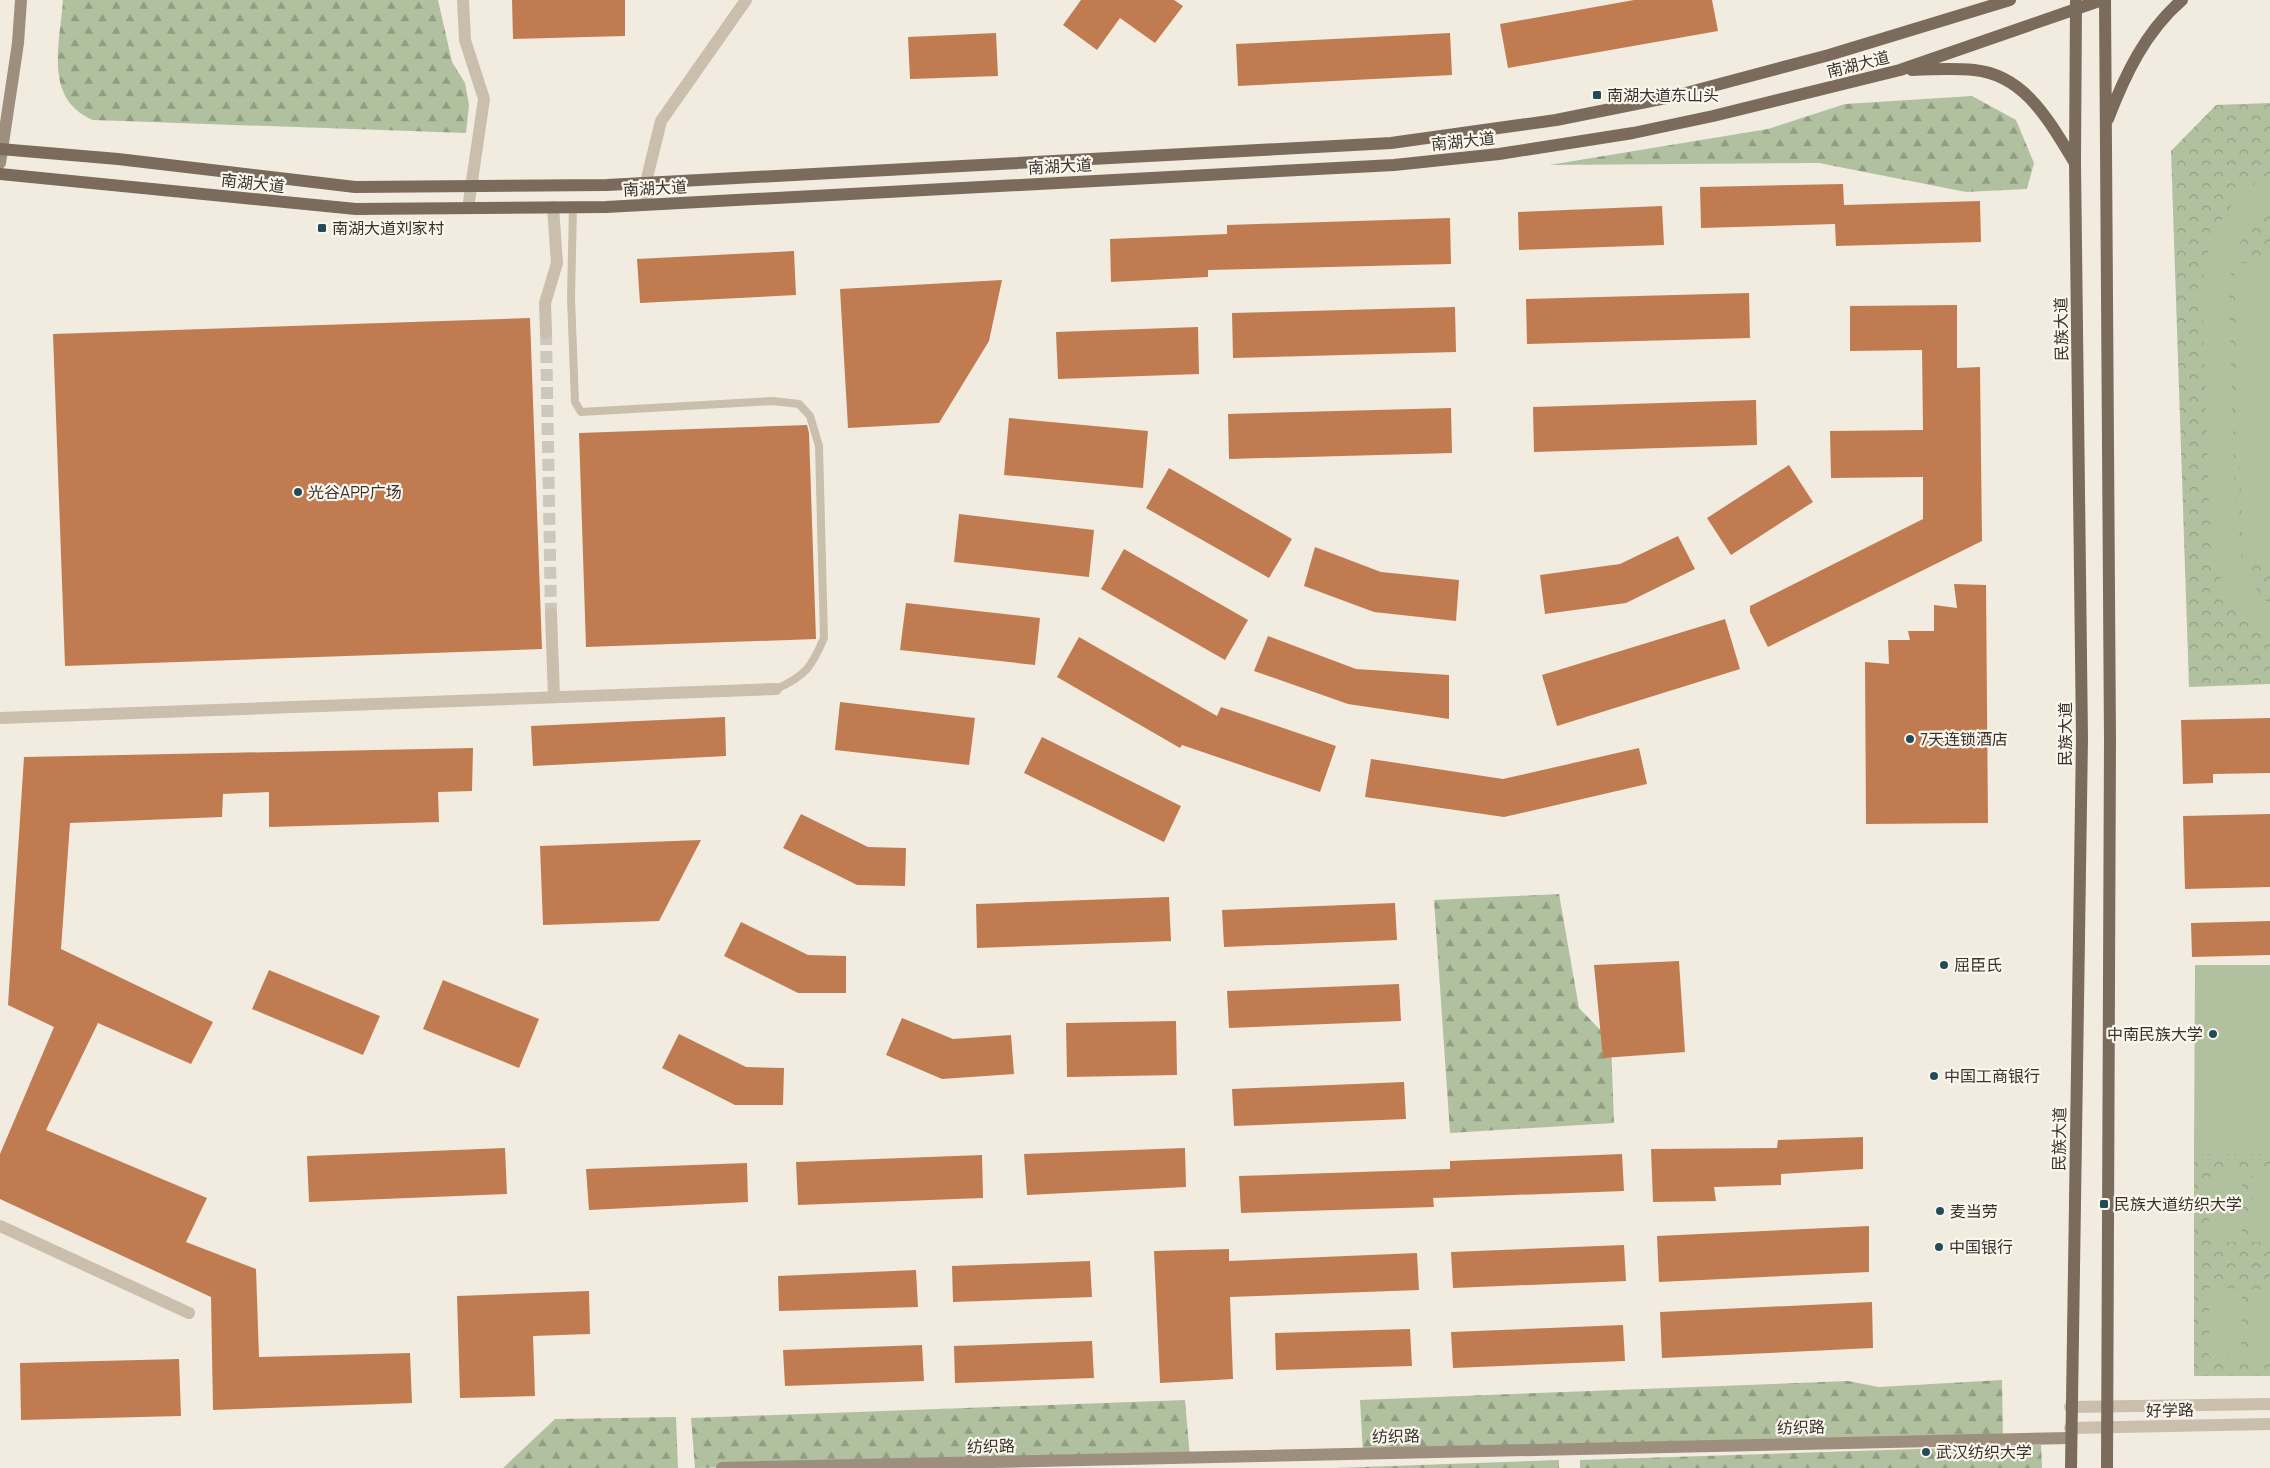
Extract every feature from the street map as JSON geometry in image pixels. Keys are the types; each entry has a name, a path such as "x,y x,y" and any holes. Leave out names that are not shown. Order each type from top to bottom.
{"main road":[{"path":"0,164 18,43 20,0"},
{"path":"1961,16 1975,0"},
{"name":"南湖大道","path":"1,150 118,159 356,187 646,182 1410,140 1556,120 1671,97 1829,55 2010,0"},
{"path":"2103,0 2110,740 2107,1468"},
{"name":"南湖大道","path":"0,174 356,209 573,207 647,204 1394,165 1470,157 1633,133 1790,97 1900,70 2076,4 2103,0"},
{"path":"2105,126 2121,84 2143,45 2172,8 2182,0"},
{"name":"民族大道","path":"2071,1468 2070,1407 2082,738 2075,163 2076,4"},
{"path":"1900,70 1976,70 2003,78 2021,88 2034,102 2075,163"},
{"name":"纺织路","path":"722,1468 2071,1433"}],"street":[{"path":"463,0 465,40 484,100 468,208"},
{"path":"647,204 646,182 661,121 746,0"},
{"path":"546,333 545,304 557,263 553,207"},
{"path":"551,614 554,697"},
{"path":"0,718 776,688"},
{"path":"0,1226 189,1313"},
{"name":"好学路","path":"2070,1407 2270,1404"},
{"name":"好学路","path":"2071,1433 2106,1427 2270,1424"}],"lane":[{"path":"573,207 571,298 574,392 575,402 581,412 773,401 799,404 810,416 819,446 824,638 814,662 795,680 776,688"}],"green space":[{"path":"63,0 438,0 452,62 465,83 469,105 466,133 93,120 77,111 67,99 61,84 58,69 58,52"},
{"path":"1972,96 2016,120 2034,163 2027,189 1966,192 1819,163 1549,165 1768,129 1845,104"},
{"path":"2270,103 2270,684 2189,687 2171,151 2216,105"},
{"path":"2270,175 2270,207 2252,224 2239,245 2232,267 2229,292 2236,534 2240,554 2251,581 2270,605 2270,639 2246,619 2228,595 2213,552 2210,536 2202,291 2203,273 2207,256 2212,239 2220,224 2229,209 2241,196 2254,184"},
{"path":"2270,262 2270,560 2243,560 2234,263"},
{"path":"1559,894 1579,1008 1611,1041 1614,1123 1450,1133 1434,900"},
{"path":"2195,965 2270,965 2270,1154 2194,1154"},
{"path":"2194,1154 2270,1154 2270,1376 2194,1376"},
{"path":"2210,1173 2242,1173 2242,1242 2209,1242"},
{"path":"2253,1173 2270,1173 2270,1242 2252,1242"},
{"path":"2209,1288 2242,1289 2241,1357 2209,1357"},
{"path":"2252,1289 2270,1289 2270,1358 2252,1358"},
{"path":"2002,1380 2003,1439 1363,1453 1360,1400 1848,1381 1879,1387"},
{"path":"1185,1400 1190,1458 695,1468 691,1418"},
{"path":"676,1417 678,1468 503,1468 555,1419"},
{"name":"武汉纺织大学","path":"2041,1445 2042,1468 1580,1468 1580,1460"},
{"path":"1559,1460 1559,1468 1334,1468"}],"building":[{"path":"512,0 625,0 625,36 513,39"},
{"path":"1081,0 1174,0 1183,6 1155,43 1120,18 1097,50 1063,25"},
{"path":"1634,0 1712,0 1718,31 1508,68 1500,24"},
{"path":"996,33 998,76 910,79 908,37"},
{"path":"1450,33 1452,75 1238,86 1236,44"},
{"path":"1843,184 1844,205 1980,201 1981,242 1836,246 1835,224 1701,228 1700,187"},
{"path":"1662,206 1664,245 1519,250 1518,212"},
{"path":"1450,218 1451,264 1208,270 1208,277 1111,282 1110,239 1227,234 1227,225"},
{"path":"794,251 796,295 640,303 637,259"},
{"path":"1002,280 989,341 939,423 848,428 840,289"},
{"path":"1749,293 1750,338 1527,344 1526,299"},
{"path":"1957,305 1957,368 1980,367 1982,541 1768,647 1750,612 1750,606 1923,519 1923,477 1831,478 1830,431 1923,430 1922,350 1850,351 1850,306"},
{"path":"1455,307 1456,352 1233,358 1232,313"},
{"name":"光谷APP广场","path":"530,318 542,649 65,666 53,334"},
{"path":"1198,327 1199,374 1058,379 1056,332"},
{"path":"1756,400 1757,445 1534,452 1533,407"},
{"path":"1451,408 1452,453 1229,459 1228,414"},
{"path":"1009,418 1148,431 1143,488 1004,475"},
{"path":"807,425 809,433 816,639 586,647 579,433"},
{"path":"1789,465 1813,502 1731,555 1707,518"},
{"path":"1169,468 1292,539 1269,578 1146,508"},
{"path":"959,514 1094,530 1089,577 954,562"},
{"path":"1678,536 1695,569 1626,603 1545,614 1540,575 1620,564"},
{"path":"1315,547 1381,572 1459,580 1456,621 1374,612 1304,586"},
{"path":"1124,549 1248,620 1225,660 1101,589"},
{"path":"1954,584 1986,585 1988,823 1866,824 1865,662 1889,664 1888,640 1910,640 1908,631 1934,631 1934,605 1957,608"},
{"path":"906,603 1040,618 1035,665 900,650"},
{"path":"1725,619 1740,669 1557,726 1542,675"},
{"path":"1268,636 1356,669 1449,675 1449,719 1348,704 1254,671"},
{"path":"1079,637 1217,716 1221,707 1336,746 1320,792 1182,745 1180,748 1057,677"},
{"path":"840,702 975,718 969,765 835,750"},
{"path":"725,717 726,756 533,766 531,726"},
{"path":"2270,718 2270,773 2213,774 2213,783 2183,784 2181,720"},
{"path":"1042,737 1181,806 1164,842 1024,773"},
{"path":"473,748 472,791 438,792 439,822 269,827 269,792 223,794 222,817 70,823 61,949 213,1022 191,1064 98,1023 46,1130 207,1198 186,1242 256,1269 259,1357 410,1353 412,1403 213,1410 211,1297 0,1199 0,1154 54,1027 8,1005 24,757"},
{"path":"1639,748 1647,784 1504,817 1365,797 1371,759 1503,779"},
{"path":"801,814 868,847 906,848 905,886 857,885 783,848"},
{"path":"2270,814 2270,887 2185,889 2183,816"},
{"path":"701,840 659,921 543,925 540,846"},
{"path":"1169,897 1171,941 977,948 976,904"},
{"path":"1395,903 1397,940 1224,947 1222,910"},
{"path":"2270,921 2270,955 2192,957 2191,923"},
{"path":"741,922 808,955 846,956 846,993 798,993 724,956"},
{"path":"1679,961 1685,1052 1603,1058 1594,965"},
{"path":"269,970 380,1016 363,1055 252,1009"},
{"path":"443,980 539,1019 519,1068 423,1029"},
{"path":"1399,984 1401,1021 1229,1028 1227,991"},
{"path":"902,1018 953,1039 1011,1035 1014,1074 942,1079 886,1055"},
{"path":"1176,1021 1177,1075 1067,1077 1066,1023"},
{"path":"679,1034 746,1067 784,1068 783,1105 735,1105 662,1068"},
{"path":"1404,1082 1406,1119 1234,1126 1232,1089"},
{"path":"1863,1137 1863,1169 1781,1174 1781,1185 1714,1187 1716,1201 1653,1202 1651,1149 1777,1148 1778,1140"},
{"path":"505,1148 507,1194 309,1202 307,1156"},
{"path":"1185,1148 1186,1187 1027,1195 1024,1154"},
{"path":"1622,1154 1624,1191 1433,1198 1434,1207 1241,1213 1239,1176 1450,1169 1450,1161"},
{"path":"982,1155 983,1198 798,1205 796,1162"},
{"path":"747,1163 748,1202 589,1210 586,1169"},
{"path":"1869,1226 1869,1272 1659,1282 1657,1236"},
{"path":"1624,1245 1626,1281 1453,1288 1451,1252"},
{"path":"1229,1249 1229,1261 1417,1253 1419,1290 1230,1297 1233,1379 1160,1383 1154,1251"},
{"path":"1090,1261 1092,1297 953,1302 952,1266"},
{"path":"916,1270 918,1307 779,1311 778,1276"},
{"path":"589,1291 590,1334 533,1336 535,1396 460,1398 457,1296"},
{"path":"1872,1302 1873,1348 1662,1358 1660,1312"},
{"path":"1623,1325 1625,1361 1453,1368 1451,1332"},
{"path":"1410,1329 1412,1366 1276,1370 1275,1333"},
{"path":"1092,1341 1094,1378 955,1383 954,1346"},
{"path":"922,1345 924,1381 785,1386 783,1350"},
{"path":"179,1359 181,1416 21,1420 20,1363"}],"tunnel":[{"path":"546,333 551,614"}],"place":[{"name":"南湖大道东山头","path":"1597,95"},
{"name":"南湖大道刘家村","path":"322,228"},
{"name":"光谷APP广场","path":"298,492"},
{"name":"7天连锁酒店","path":"1910,739"},
{"name":"屈臣氏","path":"1944,965"},
{"name":"中南民族大学","path":"2213,1034"},
{"name":"中国工商银行","path":"1934,1076"},
{"name":"民族大道纺织大学","path":"2104,1204"},
{"name":"麦当劳","path":"1940,1211"},
{"name":"中国银行","path":"1939,1247"},
{"name":"武汉纺织大学","path":"1926,1452"}]}
